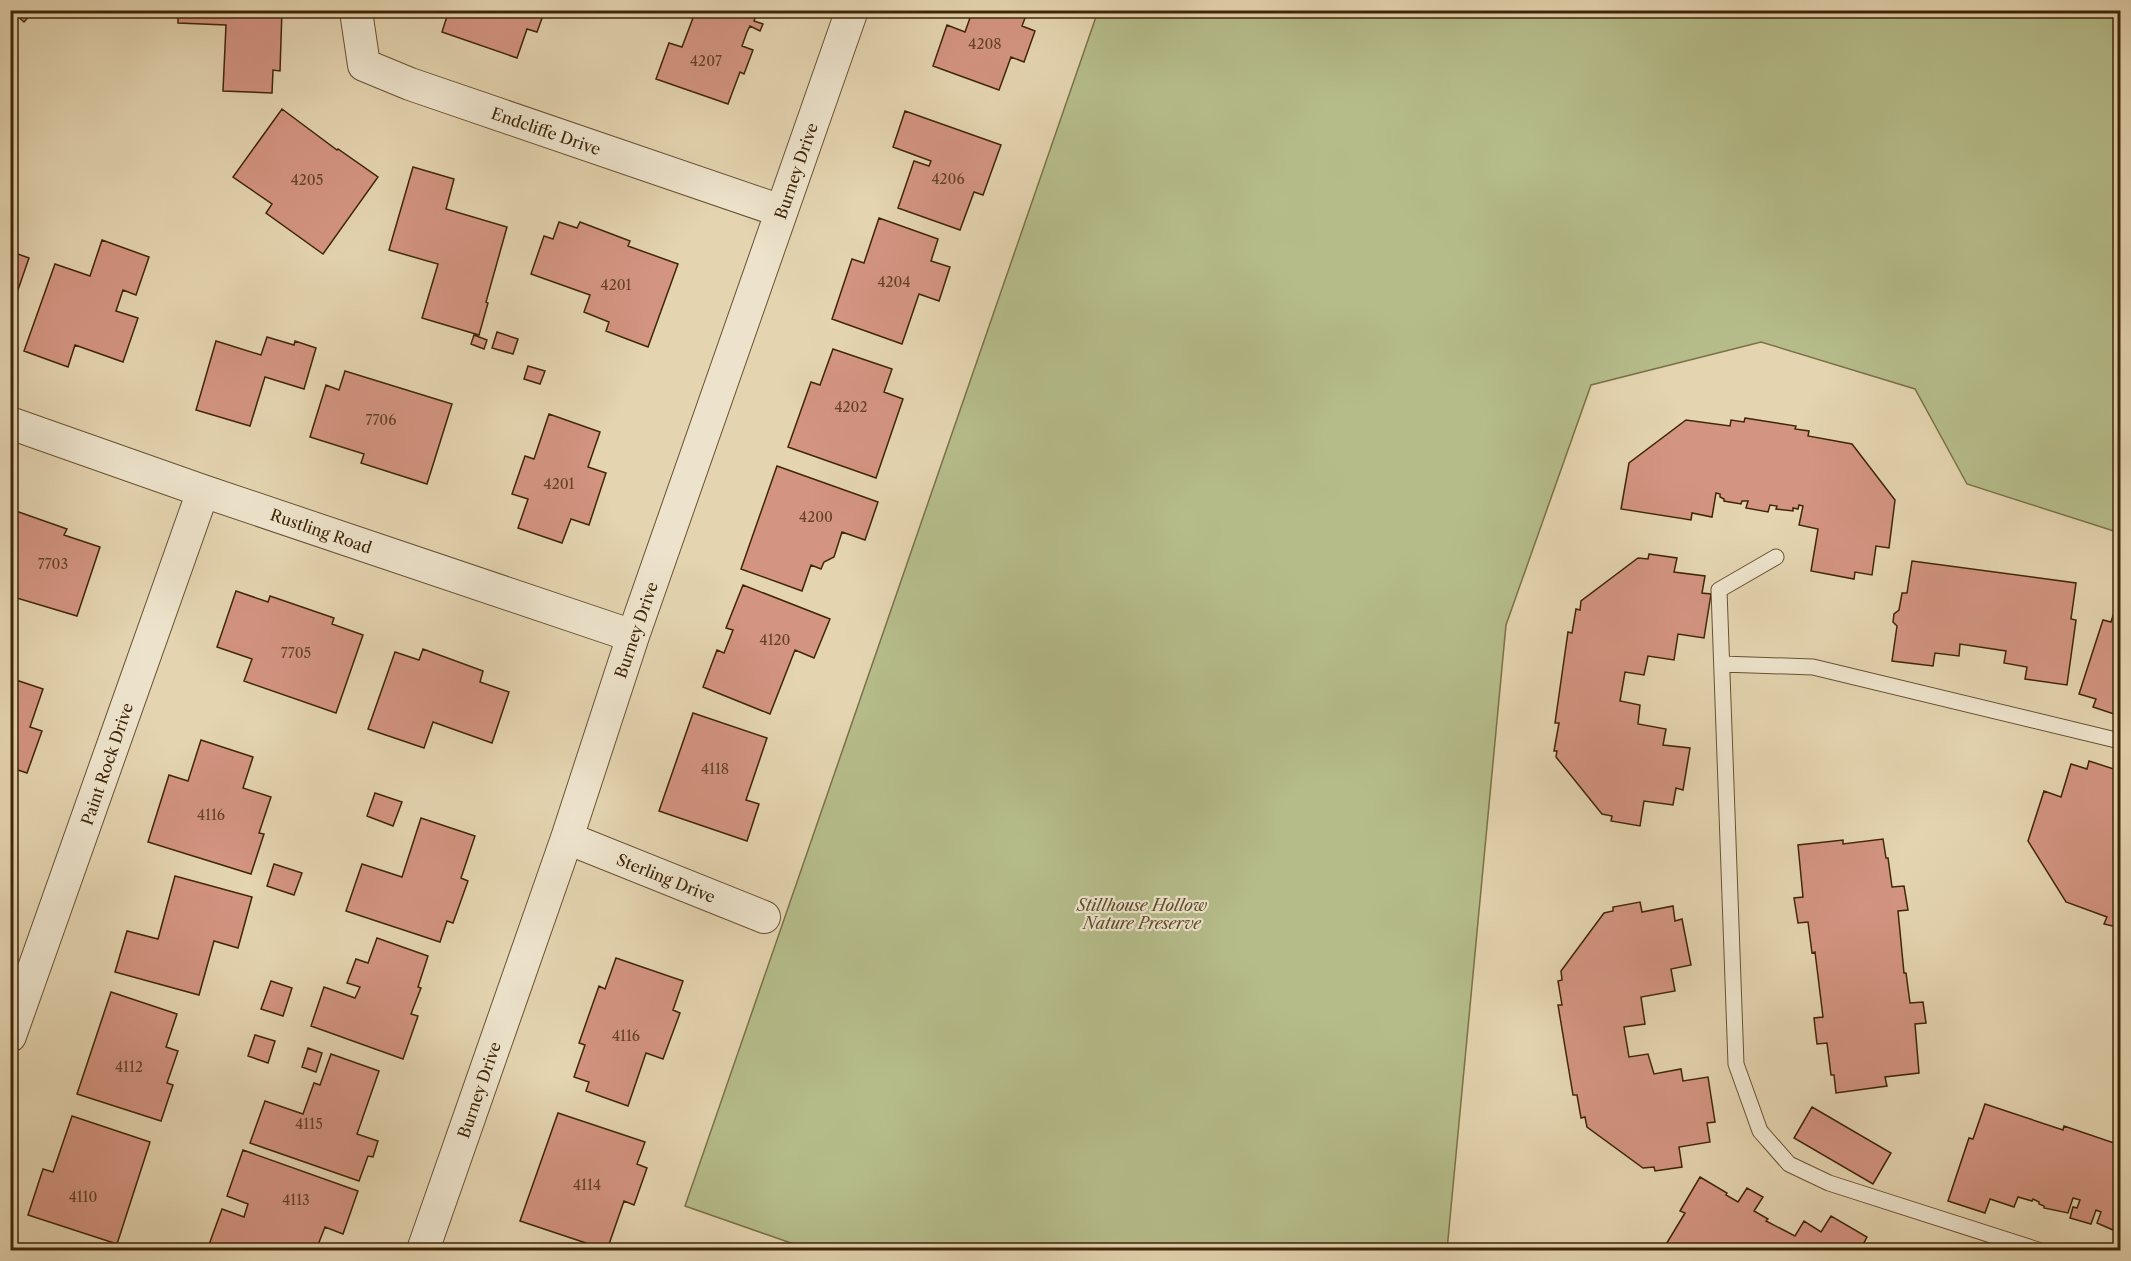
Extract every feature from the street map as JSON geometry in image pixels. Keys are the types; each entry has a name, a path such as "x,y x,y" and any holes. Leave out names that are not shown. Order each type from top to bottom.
{"street":[{"name":"Endcliffe Drive","path":"359,10 357,18 364,65 410,84 781,211"},
{"name":"Burney Drive","path":"423,1251 567,838 633,636 852,10"},
{"name":"Rustling Road","path":"10,423 203,491 633,636"},
{"name":"Paint Rock Drive","path":"10,1036 203,491"},
{"name":"Sterling Drive","path":"567,838 765,917"}],"lane":[{"path":"1776,557 1719,590 1736,1064 1760,1131 1789,1164 1829,1183 2038,1251"},
{"path":"1722,664 1812,667 2121,741"}],"green space":[{"name":"Stillhouse Hollow Nature Preserve","path":"1098,11 2120,11 2120,533 1967,484 1915,389 1761,342 1591,385 1506,625 1447,1250 811,1250 685,1206"}],"building":[{"path":"11,10 35,10 24,22"},
{"path":"178,10 282,10 280,71 273,70 272,93 223,91 226,25 178,23"},
{"path":"449,10 545,10 537,32 527,29 517,58 442,32"},
{"path":"696,10 758,10 754,21 763,24 760,31 750,26 747,32 742,46 753,50 744,74 740,72 728,104 656,79 669,43 682,47"},
{"path":"948,10 1028,10 1022,26 1035,31 1024,62 1011,57 999,90 933,66 947,25 965,32 970,18"},
{"path":"282,109 378,177 323,254 266,213 272,204 233,177"},
{"path":"905,111 1001,145 983,195 974,192 960,230 898,208 914,161 929,166 931,161 893,147"},
{"path":"413,167 454,179 446,209 507,227 479,335 422,318 438,264 389,250"},
{"path":"879,218 938,239 931,261 950,267 939,301 919,294 902,344 832,319 852,259 864,263"},
{"path":"559,222 577,228 580,222 630,241 628,246 678,264 648,347 606,331 609,322 584,312 590,295 531,274 544,236 553,239"},
{"path":"102,240 149,257 136,295 123,290 116,311 138,318 123,362 75,345 68,367 24,351 55,264 90,276"},
{"path":"10,245 17,247 15,253 29,258 10,313"},
{"path":"497,332 518,339 513,354 492,348"},
{"path":"474,335 487,340 484,349 471,344"},
{"path":"267,337 294,345 295,341 316,348 304,389 265,377 250,426 196,410 216,341 261,355"},
{"path":"833,349 892,369 884,392 903,399 876,478 788,447 811,382 820,385"},
{"path":"528,366 545,371 540,384 524,379"},
{"path":"345,371 452,404 427,484 361,463 364,454 310,437 326,385 339,390"},
{"path":"549,414 600,432 588,467 606,473 589,525 571,519 562,543 518,528 528,499 512,494 525,456 534,459"},
{"path":"1745,418 1796,426 1795,429 1809,431 1808,436 1852,444 1895,500 1889,548 1876,546 1872,575 1855,572 1854,579 1811,571 1818,529 1799,525 1803,506 1799,505 1798,509 1793,508 1793,511 1776,509 1777,506 1770,505 1768,512 1746,508 1748,501 1742,501 1741,504 1724,501 1720,494 1716,493 1712,517 1692,513 1691,520 1621,509 1629,463 1686,420 1730,426 1731,420 1744,422"},
{"path":"777,466 878,502 865,540 842,532 834,557 824,562 821,569 811,565 802,591 741,569"},
{"path":"13,510 67,529 64,535 100,547 77,616 10,596 10,516"},
{"path":"1649,554 1677,558 1674,572 1705,576 1702,593 1711,594 1704,638 1678,634 1674,660 1648,656 1644,675 1625,672 1620,701 1640,705 1638,724 1666,729 1663,745 1690,748 1683,790 1676,788 1673,805 1644,801 1640,826 1611,821 1612,816 1602,814 1556,757 1557,751 1554,751 1559,723 1555,723 1568,632 1572,633 1576,609 1580,610 1581,601 1638,558 1648,559"},
{"path":"1912,561 2076,583 2071,619 2076,620 2067,685 2025,679 2027,667 2004,663 2006,651 1960,644 1959,656 1935,653 1933,666 1892,661 1897,626 1893,622 1894,614 1899,610 1902,593 1907,593"},
{"path":"743,585 830,619 814,658 795,650 770,714 703,687 717,650 724,653 733,630 726,628"},
{"path":"236,591 268,602 270,596 334,618 332,624 363,635 336,713 244,681 252,659 217,647"},
{"path":"2120,593 2120,716 2093,707 2096,699 2079,694 2103,620 2111,622"},
{"path":"423,649 483,671 480,682 509,692 492,743 433,722 424,748 368,729 395,652 419,660"},
{"path":"10,678 43,689 30,727 42,731 27,773 15,769 10,783"},
{"path":"693,713 767,738 746,800 759,804 747,841 659,811"},
{"path":"201,740 253,757 243,788 271,797 259,833 264,834 251,874 148,842 169,775 188,781"},
{"path":"2089,761 2120,771 2120,796 2114,819 2120,821 2120,932 2116,930 2117,927 2104,924 2107,917 2066,902 2028,841 2044,791 2061,797 2071,764 2087,769"},
{"path":"375,793 402,802 393,826 367,816"},
{"path":"421,818 475,836 461,878 468,881 453,923 447,921 440,942 346,911 362,864 402,877"},
{"path":"1883,839 1892,887 1904,886 1908,910 1898,911 1904,973 1906,973 1910,1003 1923,1002 1926,1023 1915,1024 1919,1073 1885,1077 1887,1086 1836,1093 1827,1043 1817,1044 1814,1018 1823,1017 1815,952 1812,953 1808,922 1798,923 1794,898 1803,897 1798,845 1843,840 1843,844"},
{"path":"274,864 302,873 294,895 267,886"},
{"path":"175,876 252,897 238,948 214,941 199,995 115,972 127,931 158,939"},
{"path":"1640,902 1642,912 1673,906 1675,921 1682,919 1691,965 1671,969 1675,991 1641,997 1645,1024 1624,1027 1629,1057 1648,1054 1654,1074 1681,1069 1683,1081 1708,1077 1715,1122 1707,1123 1710,1142 1679,1147 1682,1167 1655,1171 1654,1167 1643,1168 1587,1127 1585,1117 1581,1118 1577,1095 1573,1095 1558,1005 1562,1005 1558,981 1562,980 1561,971 1604,913 1613,911 1613,907"},
{"path":"377,938 428,956 418,987 421,988 411,1014 418,1016 403,1059 311,1026 324,987 355,998 360,987 347,983 356,959 368,963"},
{"path":"616,958 683,981 673,1010 680,1013 663,1059 646,1053 628,1106 586,1091 589,1082 574,1077 585,1045 579,1043 599,986 605,989"},
{"path":"271,981 292,988 283,1016 261,1009"},
{"path":"111,992 177,1014 166,1047 178,1051 167,1083 173,1085 161,1121 77,1094"},
{"path":"255,1035 275,1041 268,1063 248,1056"},
{"path":"308,1048 322,1053 316,1072 302,1067"},
{"path":"331,1054 379,1071 357,1134 378,1141 373,1157 368,1156 359,1181 250,1143 265,1101 303,1114 314,1083 320,1085"},
{"path":"1985,1104 2063,1130 2064,1126 2120,1145 2120,1233 2097,1223 2101,1212 2096,1210 2091,1224 2070,1218 2073,1207 2077,1208 2080,1200 2073,1198 2068,1213 2044,1208 2033,1199 2032,1201 2018,1197 2014,1207 1990,1199 1985,1213 1948,1201 1969,1138 1973,1139"},
{"path":"1812,1107 1891,1153 1873,1184 1794,1138"},
{"path":"558,1113 645,1142 637,1164 647,1168 634,1205 624,1201 607,1250 520,1221"},
{"path":"72,1116 150,1142 117,1244 28,1215 43,1169 53,1172"},
{"path":"243,1150 358,1191 343,1234 325,1227 316,1250 207,1250 222,1209 244,1217 248,1204 227,1196"},
{"path":"1700,1177 1738,1202 1747,1188 1763,1197 1754,1211 1768,1219 1766,1221 1795,1236 1804,1221 1821,1232 1831,1216 1867,1237 1860,1250 1672,1250 1665,1246 1685,1213 1680,1211"}]}
